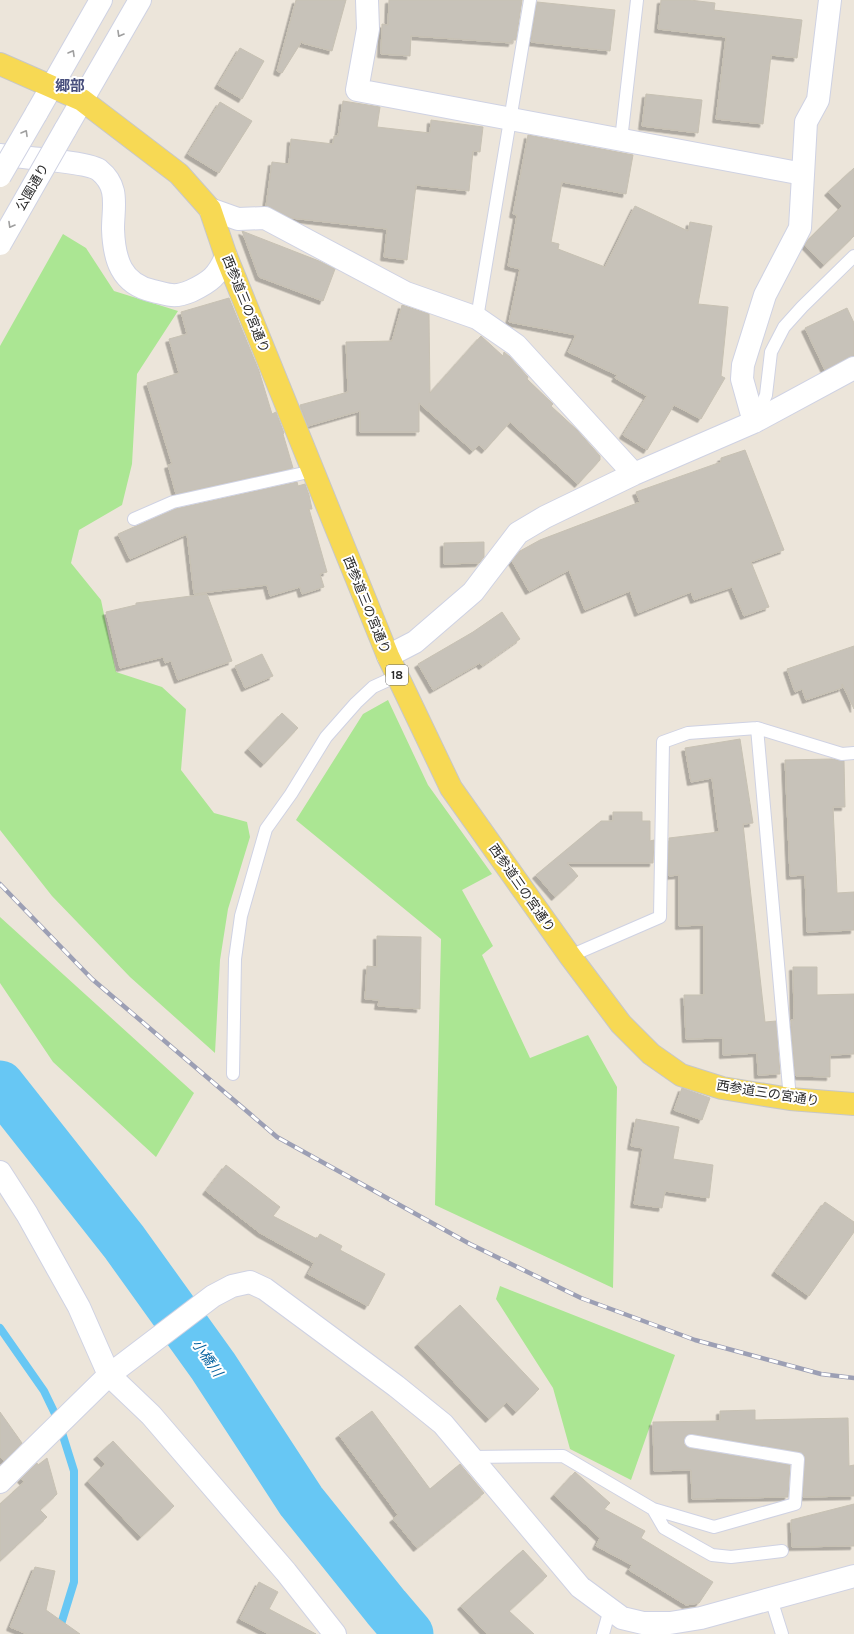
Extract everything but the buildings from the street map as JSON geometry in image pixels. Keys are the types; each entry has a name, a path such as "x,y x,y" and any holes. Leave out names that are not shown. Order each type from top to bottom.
{"main road":[{"name":"18","path":"0,64 52,87"},
{"name":"西参道三の宮通り","path":"52,87 82,100 179,174 210,208 226,256 388,656 451,788 570,956 621,1024 651,1054 681,1075 722,1088 790,1099 854,1104"}],"street":[{"path":"0,176 101,0"},
{"path":"82,100 140,0"},
{"path":"367,0 368,28 357,90 803,174"},
{"path":"754,422 742,379 742,365 765,295 800,228 806,122 818,100 830,0"},
{"name":"公園通り","path":"0,244 82,100"},
{"path":"0,155 76,164 98,170 112,185 115,204 113,229 116,255 124,276 142,288 178,296 206,284 220,270 226,256"},
{"path":"210,208 238,219 265,218 406,293 477,318 516,345 634,474"},
{"path":"388,656 415,642 473,592 518,533 545,517 634,474 754,422 854,368"},
{"path":"0,1172 27,1214 79,1307 110,1375 151,1415 286,1572 335,1634"},
{"path":"0,1482 110,1375 129,1359 213,1296 232,1286 250,1282 265,1289 396,1386 437,1419 472,1457 580,1587 622,1618 643,1623 670,1623 701,1618 854,1576"}],"lane":[{"path":"477,318 530,0"},
{"path":"621,140 637,0"},
{"path":"754,422 766,395 771,352 784,327 802,307 854,256"},
{"path":"134,519 173,502 313,470"},
{"path":"233,1074 235,959 241,916 266,829 291,794 326,737 356,703 374,687 397,676"},
{"path":"570,956 660,917 663,742 688,734 757,728 842,754 854,753"},
{"path":"757,728 790,1099"},
{"path":"472,1457 563,1456 653,1509 714,1527 794,1504 798,1459 691,1441"},
{"path":"653,1509 664,1528 712,1555 731,1557 782,1551"},
{"path":"771,1599 782,1634"},
{"path":"603,1634 610,1609"}],"green space":[{"path":"63,234 86,248 114,291 178,311 137,374 132,464 122,505 79,530 71,563 101,600 116,672 162,687 186,709 181,770 214,813 247,822 250,837 228,909 220,960 215,1053 130,977 52,896 0,830 0,346"},
{"path":"388,700 428,785 492,874 462,890 493,946 482,955 530,1058 588,1035 617,1087 613,1288 435,1205 441,939 296,820 363,714"},
{"path":"0,917 194,1093 156,1157 53,1062 0,983"},
{"path":"500,1286 675,1355 631,1480 570,1449 553,1388 496,1299"}],"waterway":[{"name":"小橋川","path":"0,1085 124,1242 213,1366 301,1501 409,1634"},
{"path":"0,1328 44,1391 58,1420 74,1471 74,1582 58,1634"}],"railway":[{"path":"0,884 92,979 277,1137 470,1244 581,1298 695,1340 821,1374 854,1378"}],"district":[{"name":"郷部","path":"70,86"}]}
